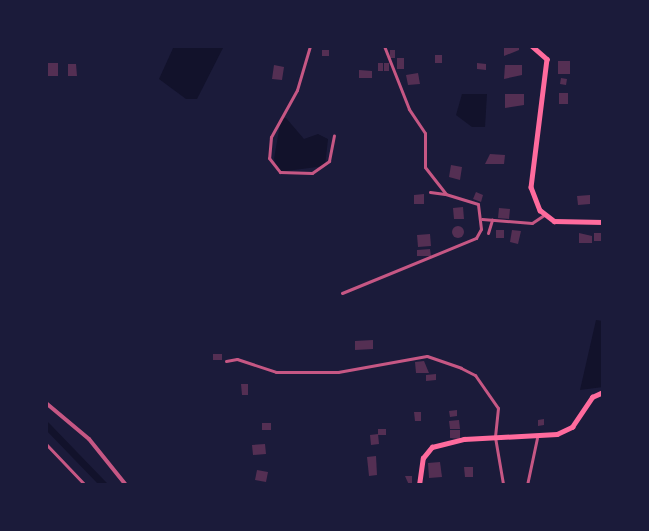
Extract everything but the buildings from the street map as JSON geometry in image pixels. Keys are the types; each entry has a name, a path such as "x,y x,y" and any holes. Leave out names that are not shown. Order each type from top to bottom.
{"main road":[{"path":"532,46 547,59 532,187 544,215 576,224 603,222"},
{"path":"419,485 423,458 432,447 495,437 537,438 572,427 592,397 603,392"}],"street":[{"path":"310,46 297,90 271,137 269,158 280,172 312,173 329,161 334,135"},
{"path":"384,46 409,110 425,133 425,167 446,194"},
{"path":"342,293 476,238 482,219 478,204 446,194 430,192"},
{"path":"482,219 532,223 544,215"},
{"path":"488,233 492,220"},
{"path":"226,361 237,358 276,372 338,372 427,356 475,375 498,408 495,437 503,484"},
{"path":"46,403 89,439 126,485"},
{"path":"527,485 537,438"},
{"path":"46,444 85,485"}],"shaded area":[{"path":"174,46 224,46 197,99 186,99 159,79"},
{"path":"462,94 487,94 485,127 472,127 456,115"},
{"path":"281,118 286,118 304,139 318,134 328,139 325,166 278,172 274,159"},
{"path":"596,320 603,321 603,387 580,390"}],"waterway":[{"path":"46,425 104,485"}]}
